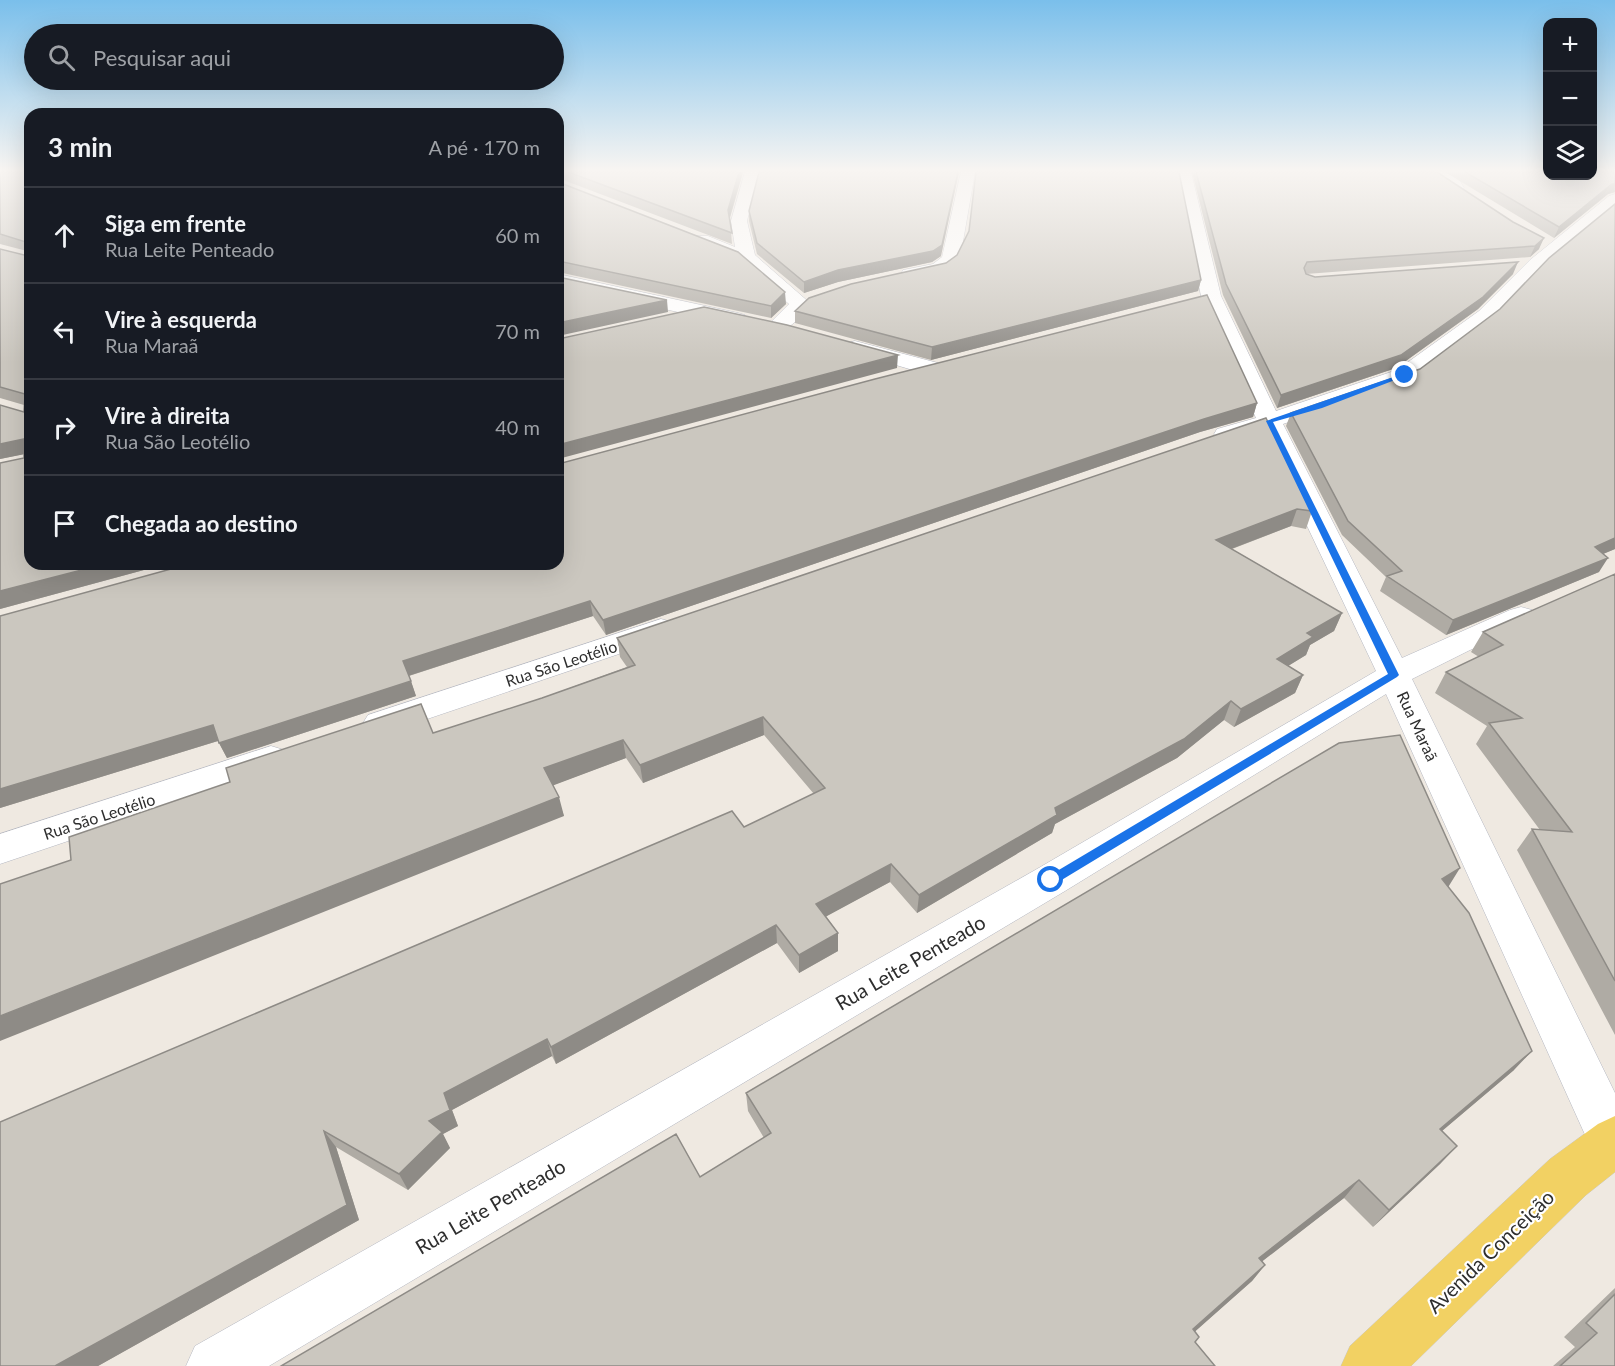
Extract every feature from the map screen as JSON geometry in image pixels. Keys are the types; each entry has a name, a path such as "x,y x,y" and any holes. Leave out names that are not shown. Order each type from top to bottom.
{"main road":[{"name":"Avenida Conceição","path":"1370,1366 1568,1177 1614,1142"}],"street":[{"path":"691,236 746,257 807,302 776,327"},
{"path":"742,236 746,257"},
{"path":"896,277 939,268 951,259 956,236"},
{"name":"Rua Maraã","path":"1193,236 1201,299 1269,421 1394,675 1614,1142"},
{"path":"1199,443 1319,406 1405,375 1486,315 1535,254 1562,236"},
{"path":"564,281 801,333"},
{"path":"660,322 706,312"},
{"path":"851,367 839,346 930,368"},
{"path":"888,379 953,362"},
{"name":"Rua Leite Penteado","path":"214,1366 1051,880 1394,675 1459,643 1558,601"},
{"name":"Rua São Leotélio","path":"351,732 690,619"},
{"name":"Rua São Leotélio","path":"0,849 294,751"}],"building":[{"path":"6,236 24,236 24,241"},
{"path":"564,236 696,236 738,252 785,292 771,306 564,262"},
{"path":"755,236 944,236 942,245 933,251 838,270 804,282 757,243"},
{"path":"967,236 1192,236 1201,280 932,347 795,311 809,298 851,284 946,263 957,255"},
{"path":"1213,236 1540,236 1544,238 1535,246 1307,262 1304,268 1306,274 1315,277 1518,262 1483,297 1401,355 1281,395 1226,284"},
{"path":"1576,236 1615,236 1615,538 1595,547 1608,558 1453,620 1387,576 1402,571 1348,521 1291,413 1420,369 1500,309 1549,258"},
{"path":"0,249 24,255 24,394 0,387"},
{"path":"564,278 667,300 564,322"},
{"path":"1207,295 1257,403 603,620 590,601 403,661 411,681 219,743 213,725 0,789 0,616 167,570 564,570 564,462 875,379"},
{"path":"704,307 787,325 898,355 564,443 564,338"},
{"path":"0,405 24,412 24,439 0,444"},
{"path":"1266,418 1312,511 1297,509 1216,540 1342,613 1307,633 1313,637 1277,659 1303,675 1241,709 1231,701 1184,739 1055,808 1057,815 919,895 891,864 816,904 838,933 799,955 776,925 551,1047 547,1039 444,1093 450,1110 429,1121 442,1132 399,1174 324,1131 347,1205 55,1366 0,1366 0,1122 732,811 744,827 825,788 763,717 640,765 623,740 544,768 559,797 0,1016 0,884 71,860 69,837 230,782 226,768 421,704 433,733 542,698 635,665 617,638"},
{"path":"24,458 24,570 82,570 0,591 0,463"},
{"path":"1615,574 1615,981 1532,829 1572,832 1489,723 1522,718 1446,672 1503,645 1483,632"},
{"path":"1400,735 1460,868 1442,879 1469,913 1532,1051 1440,1129 1457,1146 1389,1210 1359,1180 1259,1258 1265,1265 1193,1329 1199,1337 1195,1342 1215,1366 281,1366 676,1134 700,1177 771,1133 746,1093 1339,743"},
{"path":"1615,1294 1615,1366 1560,1366 1597,1333 1586,1323"}],"route":[{"path":"1051,880 1394,675 1269,421 1394,381 1405,375"}]}
